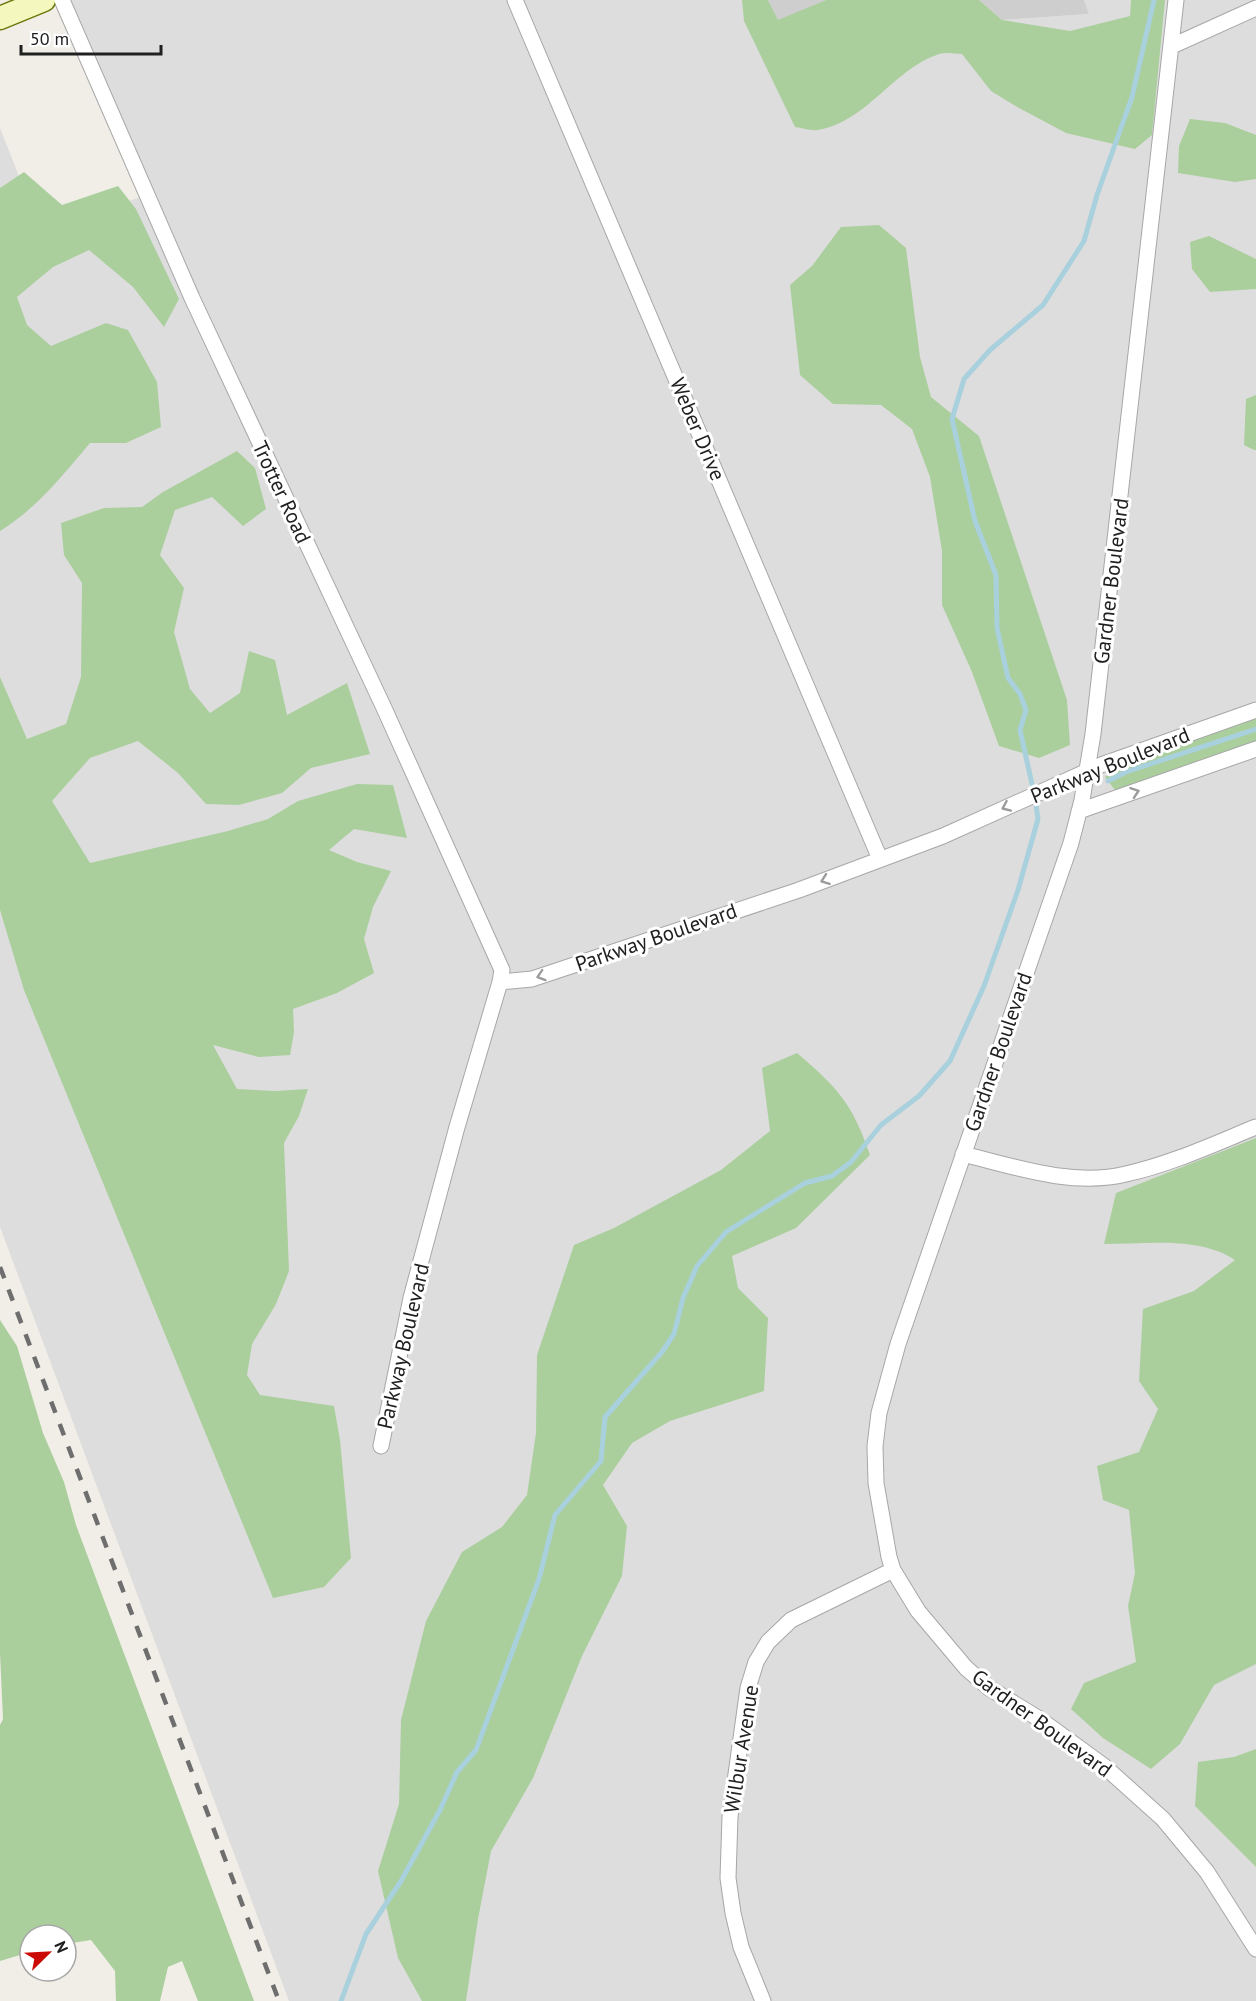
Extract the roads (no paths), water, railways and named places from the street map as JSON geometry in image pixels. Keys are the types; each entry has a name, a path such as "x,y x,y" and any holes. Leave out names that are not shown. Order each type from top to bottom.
{"main road":[{"path":"0,18 44,0"}],"street":[{"name":"Trotter Road","path":"62,0 192,298 384,708 500,963 500,982"},
{"name":"Weber Drive","path":"515,0 880,860"},
{"name":"Gardner Boulevard","path":"1176,0 1146,246 1112,584 1080,811 1071,843 898,1344 879,1413 875,1446 876,1483 893,1570 918,1611 966,1668 997,1694 1041,1720 1104,1766 1163,1819 1208,1872 1256,1949"},
{"path":"1172,46 1256,8"},
{"name":"Parkway Boulevard","path":"381,1446 411,1298 457,1127 500,982 532,979 799,890 943,836 1087,771 1256,710"},
{"name":"Parkway Boulevard","path":"1080,811 1256,749"},
{"path":"963,1154 1036,1172 1072,1176 1125,1175 1256,1127"},
{"name":"Wilbur Avenue","path":"763,2001 741,1947 728,1878 730,1817 748,1688 756,1662 779,1630 829,1601 893,1570"}],"waterway":[{"path":"1032,784 1020,730 1026,710 1020,694 1008,678 997,628 996,575 975,521 952,419 964,379 990,350 1043,305 1084,241 1097,195 1132,97 1154,0"},
{"path":"1108,781 1126,772 1256,729"},
{"path":"341,2001 366,1934 401,1881 440,1810 457,1772 476,1750 539,1579 555,1515 601,1461 605,1417 662,1352 674,1334 683,1298 697,1266 726,1232 805,1183 832,1176 851,1162 881,1125 919,1096 950,1061 984,986 1018,890 1038,819 1036,805"}],"railway":[{"path":"0,1267 279,2001"}]}
